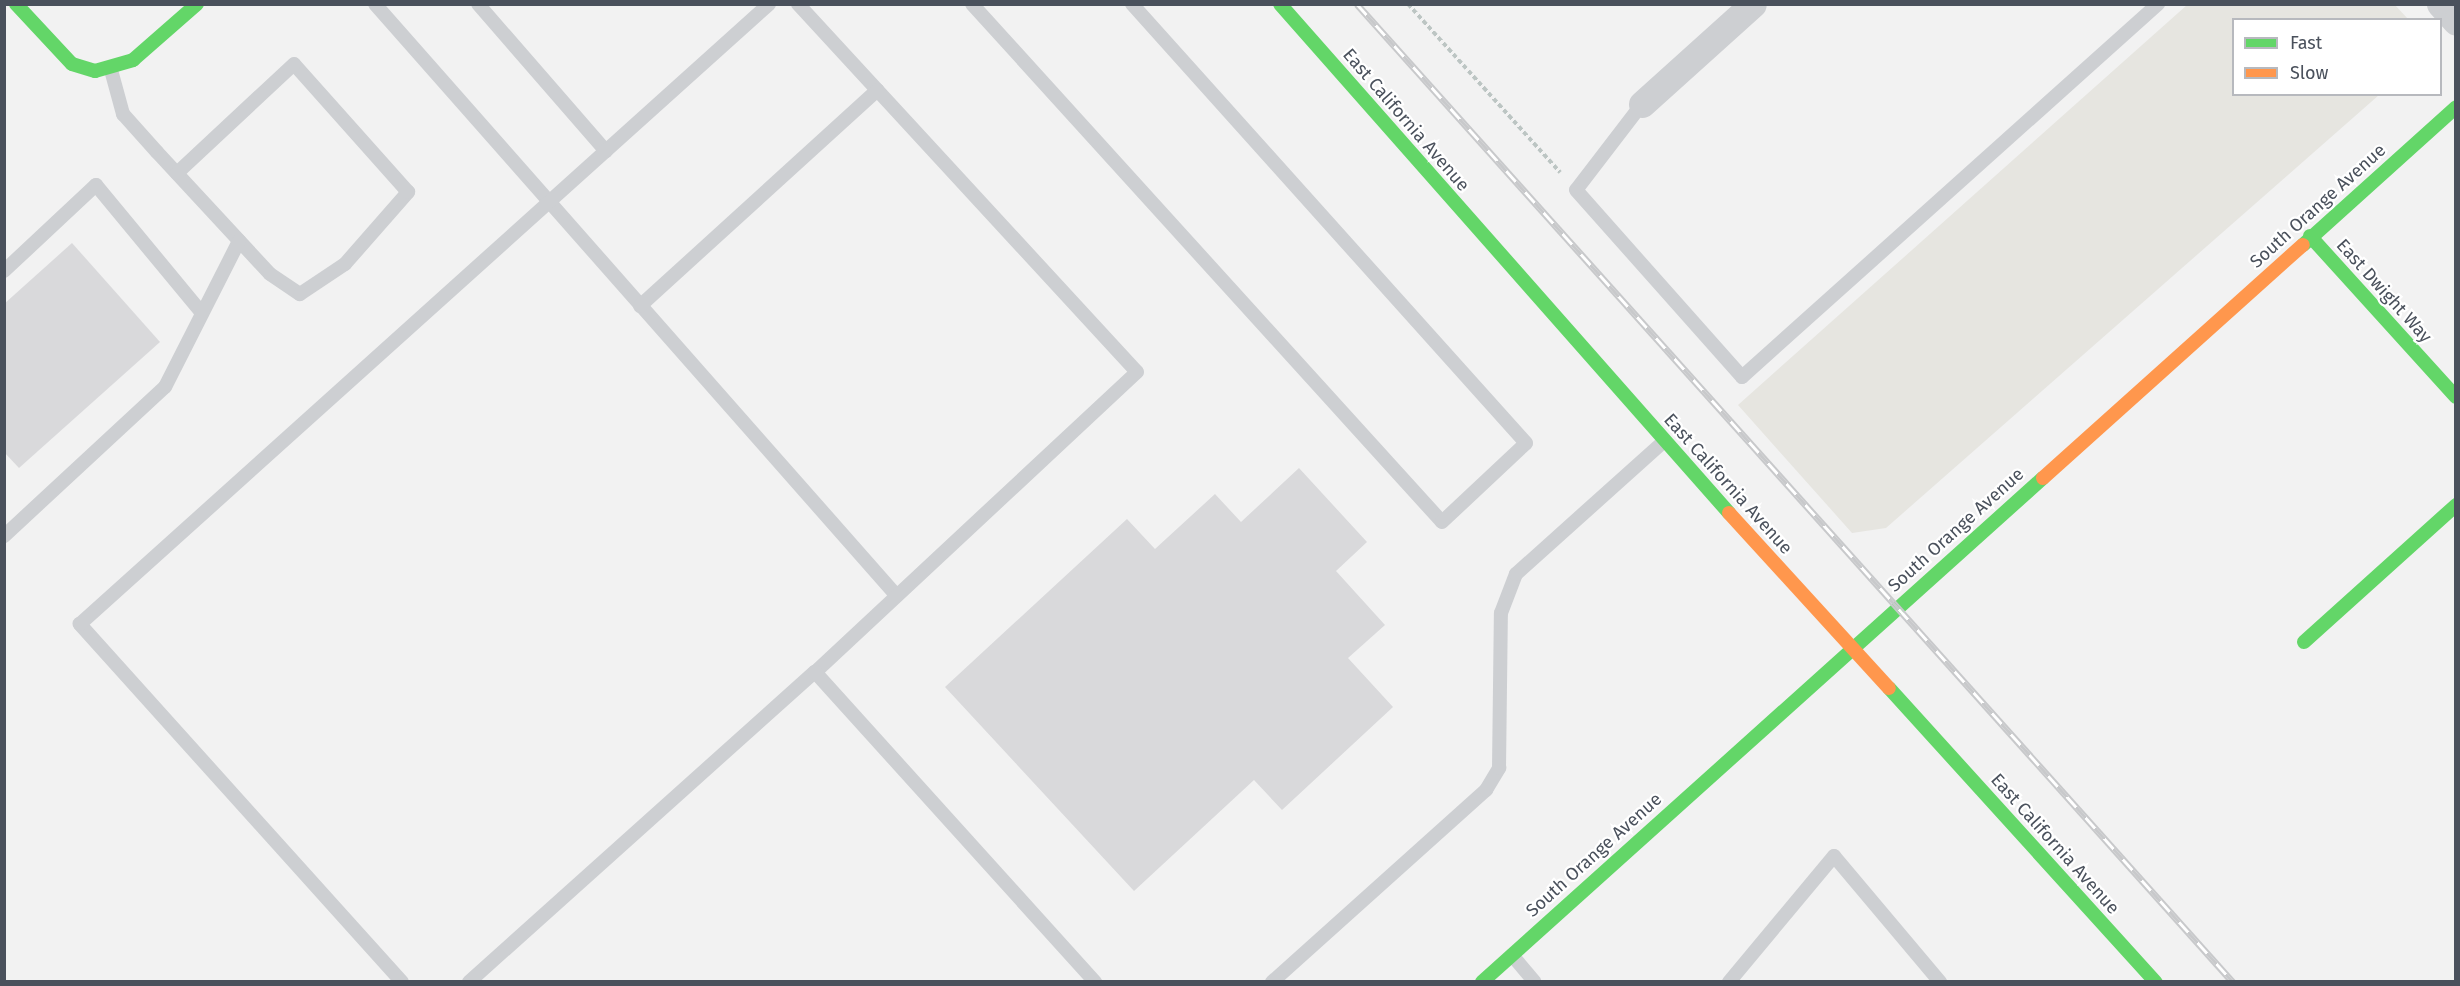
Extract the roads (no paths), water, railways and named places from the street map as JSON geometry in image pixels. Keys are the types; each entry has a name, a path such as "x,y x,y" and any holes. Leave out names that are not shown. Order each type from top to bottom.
{"street":[{"path":"16,4 72,64 95,71 111,70 133,60 197,4"},
{"name":"East California Avenue","path":"1280,4 1664,441 2156,981"},
{"path":"1642,104 1753,4"},
{"path":"2440,4 2456,22"},
{"name":"South Orange Avenue","path":"1482,981 2456,107"},
{"name":"East Dwight Way","path":"2310,236 2456,397"},
{"path":"2304,642 2456,504"}],"lane":[{"path":"375,4 897,596"},
{"path":"478,4 606,151"},
{"path":"402,981 80,624 769,4"},
{"path":"469,981 815,672 1137,372 798,4"},
{"path":"972,4 1442,522 1526,444 1132,4"},
{"path":"1642,104 1576,190 1742,376 2158,4"},
{"path":"111,70 123,114 239,241 270,274 300,294 345,264 408,192 294,64 177,173"},
{"path":"640,306 877,90"},
{"path":"4,271 96,185 201,312"},
{"path":"4,536 165,387 239,241"},
{"path":"1272,981 1486,789 1499,768 1502,613 1516,574 1664,441"},
{"path":"815,672 1095,981"},
{"path":"1729,981 1834,856 1940,981"},
{"path":"1511,953 1535,981"}],"railway":[{"path":"1357,4 2233,982"}]}
